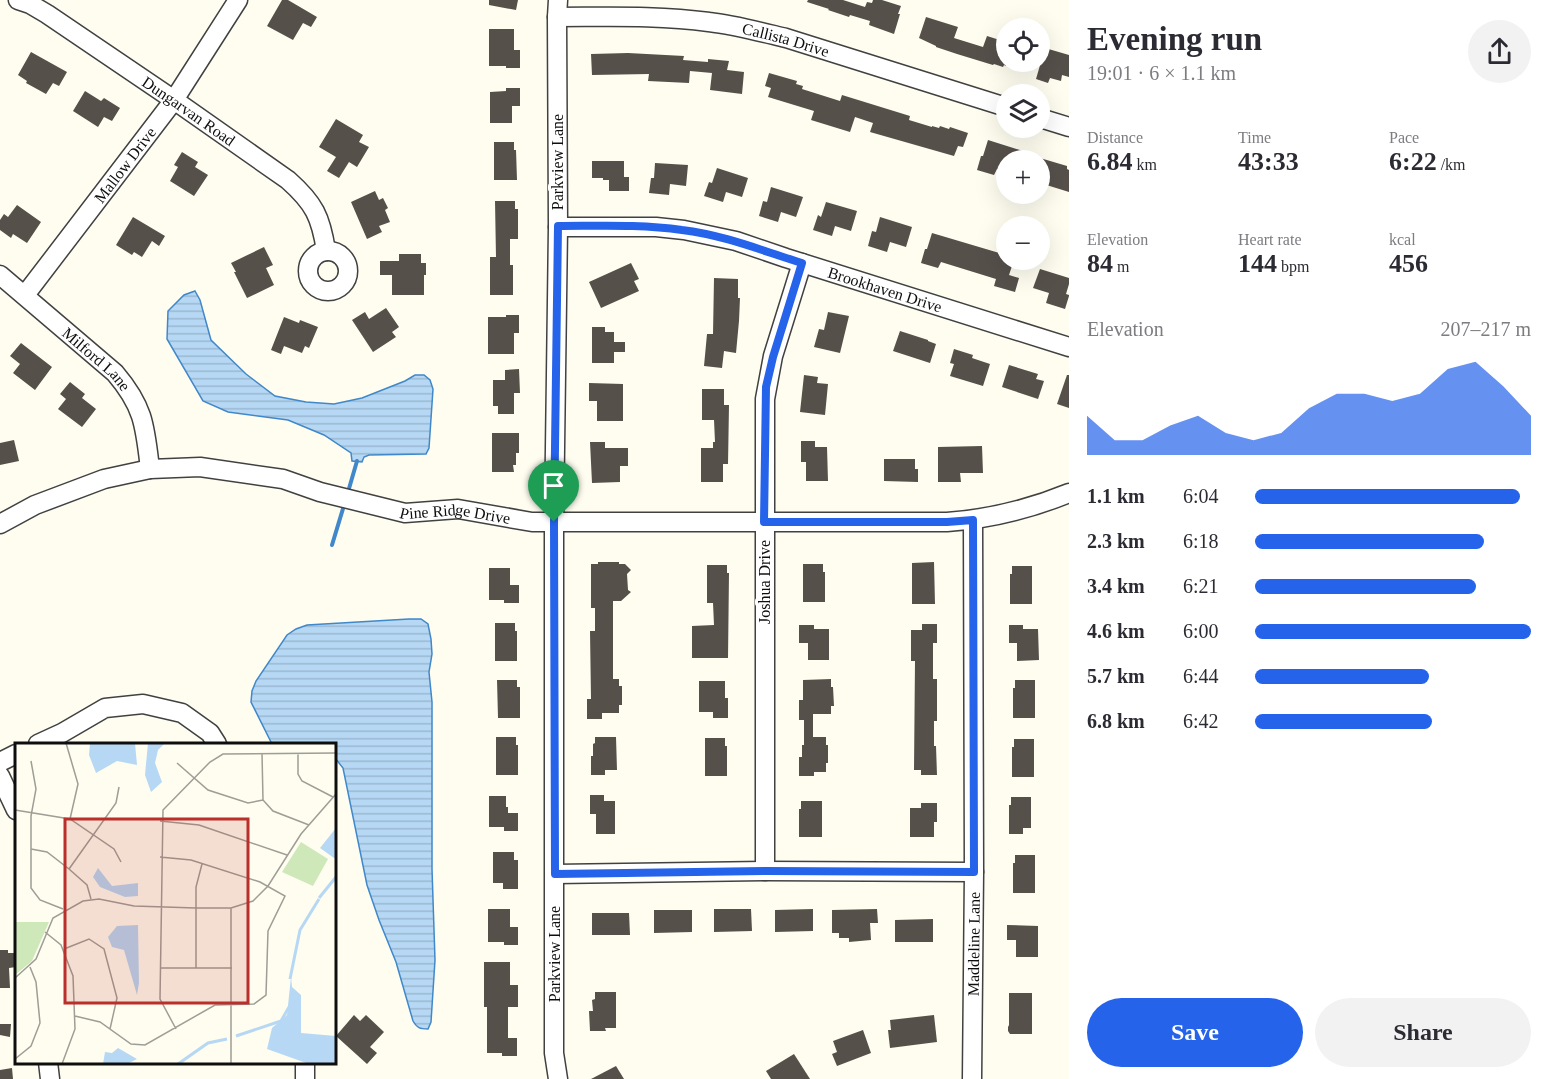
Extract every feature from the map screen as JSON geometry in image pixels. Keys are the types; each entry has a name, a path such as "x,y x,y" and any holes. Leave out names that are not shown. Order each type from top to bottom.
{"street":[{"name":"Mallow Drive","path":"25,295 174,100 238,0"},
{"name":"Dungarvan Road","path":"27,1 288,180 311,204 318,217 323,230 326,251"},
{"name":"Callista Drive","path":"558,9 707,21 751,29 996,104"},
{"name":"Parkview Lane","path":"558,9 554,522 554,1053 558,1079"},
{"path":"1050,121 1069,127"},
{"name":"Brookhaven Drive","path":"558,226 656,227 684,230 736,241 1069,348"},
{"name":"Joshua Drive","path":"765,871 766,387 802,263"},
{"name":"Milford Lane","path":"0,275 115,373 129,389 146,428 150,469"},
{"name":"Pine Ridge Drive","path":"0,524 35,505 104,479 150,469 200,467 283,479 366,505 405,513 458,509 532,522 947,522 1009,513 1069,493"},
{"name":"Maddeline Lane","path":"972,1079 973,520"},
{"path":"40,743 62,734 105,708 143,704 182,713 210,733 216,743"},
{"path":"0,762 15,754"},
{"path":"0,776 15,808"},
{"path":"555,874 765,871 974,872"},
{"path":"48,1064 50,1079"}],"water":[{"path":"195,291 200,300 211,340 246,374 275,396 334,404 362,398 415,375 424,375 430,380 433,389 429,448 426,454 369,455 364,457 362,462 352,461 351,453 324,435 288,420 228,412 203,401 167,339 168,311 184,295"},
{"path":"409,619 421,619 428,624 432,654 429,672 432,702 432,869 435,960 431,1022 428,1029 419,1028 413,1021 396,962 367,885 343,768 336,759 336,743 272,743 251,702 256,681 287,635 307,625"}],"building":[{"path":"282,0 288,0 317,17 311,27 303,23 293,40 267,26"},
{"path":"489,0 518,0 516,10 489,5"},
{"path":"808,0 843,0 865,7 867,2 882,0 901,6 894,34 869,25 870,21 828,10 807,2"},
{"path":"926,17 958,27 954,38 983,47 987,36 996,39 996,65 936,47 919,38"},
{"path":"489,29 514,29 514,50 520,50 520,68 489,66"},
{"path":"1050,49 1069,55 1069,77 1062,75 1061,81 1050,78 1048,83 1036,79 1038,72 1050,72"},
{"path":"31,52 67,72 59,86 53,83 46,94 26,83 27,81 18,75"},
{"path":"591,54 684,56 683,60 708,62 708,59 729,61 727,70 744,72 742,94 710,90 712,73 690,71 689,83 648,81 649,74 592,75"},
{"path":"769,73 797,81 796,84 803,86 802,89 840,101 842,95 910,116 909,120 932,127 939,128 940,126 949,129 950,127 968,133 963,147 958,146 954,156 870,132 873,123 855,117 850,132 811,120 814,111 768,97 771,88 765,86"},
{"path":"506,88 520,88 520,106 512,106 512,123 490,123 490,92 506,91"},
{"path":"85,91 101,101 104,98 120,108 112,121 104,117 98,127 73,111"},
{"path":"336,119 363,135 359,142 369,147 357,167 349,162 339,178 327,171 336,157 319,147"},
{"path":"988,140 1020,150 996,150 994,175 977,170 981,156 983,156"},
{"path":"494,142 514,142 517,180 494,180"},
{"path":"182,152 198,162 195,167 208,175 194,196 170,181 178,167 174,165"},
{"path":"592,161 624,161 624,177 629,177 629,191 609,191 609,180 592,178"},
{"path":"1050,161 1067,166 1069,192 1050,186"},
{"path":"655,163 688,165 686,186 670,184 669,195 649,193 651,178 654,178"},
{"path":"717,168 748,178 742,197 726,192 723,202 704,196"},
{"path":"771,187 803,197 796,217 781,212 778,222 759,216 763,201 767,202"},
{"path":"375,191 379,200 383,198 388,208 385,210 390,222 379,226 382,232 367,239 351,202"},
{"path":"495,201 515,201 515,209 518,209 518,239 510,239 513,295 490,295 490,257 496,257"},
{"path":"826,202 857,211 851,231 835,226 832,236 813,230"},
{"path":"17,205 41,222 27,243 13,234 11,238 0,230 0,220 4,214 8,217"},
{"path":"133,217 165,236 159,246 152,241 142,257 134,252 132,255 116,245"},
{"path":"880,217 912,227 906,247 890,242 887,252 868,246 872,231 876,232"},
{"path":"932,233 996,252 996,270 1011,270 1009,275 1019,278 1015,292 994,286 996,279 941,262 938,268 921,263 925,249 927,249"},
{"path":"264,247 273,265 266,268 274,285 247,298 231,263"},
{"path":"399,254 421,254 421,263 426,263 424,295 392,295 392,275 380,275 380,261 399,261"},
{"path":"631,263 639,279 634,281 639,291 601,308 589,282"},
{"path":"1040,270 1069,278 1066,294 1069,296 1065,309 1046,303 1049,293 1033,288"},
{"path":"714,278 738,279 738,298 740,298 736,353 724,351 722,368 704,366 707,334 713,334"},
{"path":"386,308 399,327 392,332 396,337 373,352 352,320 365,312 369,319"},
{"path":"828,312 849,316 840,353 814,347 819,329 824,330"},
{"path":"506,315 519,315 519,333 514,333 514,354 488,354 488,317 506,317"},
{"path":"284,317 318,327 309,348 305,346 302,353 284,346 281,354 271,350"},
{"path":"592,327 605,327 605,332 614,332 614,342 625,342 625,352 614,352 614,363 592,363"},
{"path":"900,331 936,344 930,363 893,351"},
{"path":"21,343 52,367 35,390 13,373 20,364 10,356"},
{"path":"954,349 990,364 983,386 950,376 954,364 950,363"},
{"path":"1009,365 1038,374 1036,379 1044,381 1038,399 1002,387"},
{"path":"519,369 520,393 514,393 514,414 498,414 498,406 493,406 493,380 505,380 505,370"},
{"path":"804,375 818,377 817,383 828,384 825,415 800,412"},
{"path":"1067,375 1069,375 1069,408 1057,404"},
{"path":"70,382 85,394 82,398 96,409 82,427 58,409 66,399 60,394"},
{"path":"589,383 623,384 623,421 597,421 597,401 589,401"},
{"path":"702,389 724,389 724,405 729,405 728,464 723,464 723,482 701,482 701,448 713,448 713,442 715,442 714,420 702,420"},
{"path":"492,433 519,433 519,453 516,453 514,472 492,472"},
{"path":"14,440 19,461 0,465 0,443"},
{"path":"801,441 815,441 815,447 827,447 828,481 806,481 806,462 801,462"},
{"path":"590,442 605,442 605,448 628,448 628,466 620,466 620,482 592,483"},
{"path":"982,446 983,473 960,473 961,482 938,482 938,447"},
{"path":"884,459 915,459 918,482 884,481"},
{"path":"598,562 625,564 631,570 627,574 628,590 631,592 621,601 613,601 613,679 619,679 619,686 622,686 622,705 619,705 619,713 602,713 602,719 587,719 587,699 591,699 590,631 595,631 595,608 591,608 591,564 598,564"},
{"path":"934,562 935,604 912,604 912,563"},
{"path":"803,564 823,564 825,602 803,602"},
{"path":"707,565 727,565 727,573 729,573 728,658 692,658 692,626 714,625 713,603 707,603"},
{"path":"1012,566 1032,566 1032,604 1010,604"},
{"path":"489,568 510,568 510,585 519,585 519,603 489,600"},
{"path":"495,623 515,623 517,661 495,661"},
{"path":"922,624 937,624 937,643 933,643 933,679 937,679 937,721 934,721 934,746 936,746 937,775 921,775 921,770 914,770 915,661 911,661 911,630 922,630"},
{"path":"799,625 814,625 814,629 829,629 829,660 808,660 808,643 799,643"},
{"path":"1009,625 1023,625 1023,629 1038,629 1039,660 1017,661 1017,643 1009,643"},
{"path":"831,679 834,706 831,706 831,714 813,714 813,737 826,737 826,745 828,745 826,772 814,772 814,776 799,776 799,757 802,757 802,745 804,745 804,720 799,720 799,700 803,700 803,680"},
{"path":"497,680 517,680 517,687 520,687 520,718 498,718"},
{"path":"1015,680 1035,680 1035,718 1013,718"},
{"path":"699,681 725,681 728,718 713,718 713,712 699,712"},
{"path":"496,737 516,737 518,775 496,775"},
{"path":"595,737 616,737 617,770 605,770 605,775 591,775 591,756 593,756"},
{"path":"705,738 725,738 727,776 705,776"},
{"path":"1014,739 1034,739 1034,777 1012,777"},
{"path":"590,795 604,795 604,801 615,801 615,834 596,834 596,814 590,814"},
{"path":"489,796 506,796 508,813 518,813 518,831 504,831 504,827 489,827"},
{"path":"1011,797 1031,797 1031,828 1023,828 1023,834 1009,834"},
{"path":"801,801 822,801 822,837 799,837"},
{"path":"921,803 937,803 934,837 910,837 910,808 921,808"},
{"path":"493,852 514,852 514,860 518,860 518,889 503,889 503,883 493,883"},
{"path":"1015,855 1035,855 1035,893 1013,893"},
{"path":"488,909 510,909 510,927 518,927 518,945 488,942"},
{"path":"714,909 751,909 752,931 714,932"},
{"path":"813,909 813,931 775,932 775,910"},
{"path":"877,909 878,923 870,923 871,940 849,942 849,938 839,938 839,933 832,933 832,910"},
{"path":"654,910 692,910 692,932 654,933"},
{"path":"592,913 629,913 630,935 592,935"},
{"path":"933,919 933,942 895,942 895,920"},
{"path":"1007,925 1038,926 1038,957 1016,957 1016,940 1007,940"},
{"path":"0,950 8,950 8,953 15,953 15,967 9,968 10,988 0,988"},
{"path":"484,962 510,962 510,985 518,985 518,1007 508,1007 508,1038 517,1038 517,1056 487,1053"},
{"path":"595,992 616,992 616,1028 605,1028 606,1031 590,1031 589,1011 593,1011 592,1000 595,999"},
{"path":"1009,993 1032,993 1032,1034 1010,1034 1008,1031"},
{"path":"354,1015 360,1021 366,1015 384,1032 370,1047 377,1053 367,1064 336,1036"},
{"path":"934,1015 937,1042 890,1048 888,1030 891,1030 890,1020"},
{"path":"0,1024 11,1024 10,1037 0,1035"},
{"path":"863,1030 871,1053 837,1066 832,1054 837,1052 833,1041"},
{"path":"794,1054 810,1079 771,1079 766,1071"},
{"path":"616,1066 624,1079 591,1079"},
{"path":"12,1068 13,1079 0,1079 0,1070"}],"waterway":[{"path":"348,492 357,461"},
{"path":"332,545 345,502"}],"route":[{"path":"558,226 656,227 684,230 736,241 802,263 766,387 764,522 973,520 974,872 765,871 555,874 554,522 558,226"}]}
